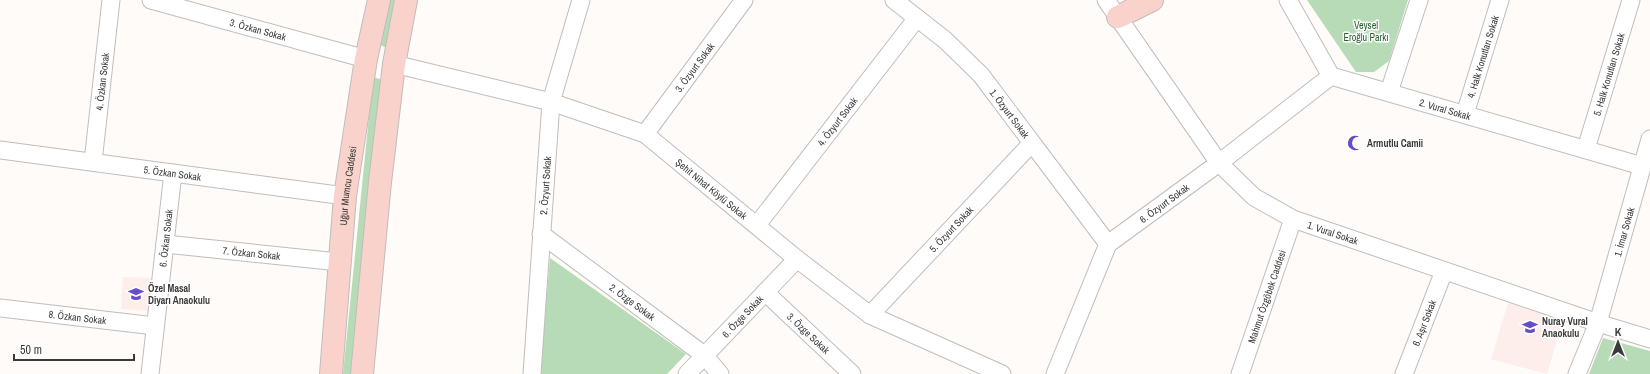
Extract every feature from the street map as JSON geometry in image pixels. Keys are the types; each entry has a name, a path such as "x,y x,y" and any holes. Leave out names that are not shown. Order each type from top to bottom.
{"street":[{"name":"4. Özkan Sokak","path":"93,162 111,0"},
{"name":"3. Özkan Sokak","path":"151,0 366,59"},
{"name":"Uğur Mumcu Caddesi","path":"330,374 345,196 366,59 379,0"},
{"path":"362,374 380,182 394,64 406,0"},
{"name":"2. Özyurt Sokak","path":"532,374 551,102 581,0"},
{"name":"3. Özyurt Sokak","path":"645,134 744,0"},
{"name":"1. Özyurt Sokak","path":"894,0 945,40 981,75 1108,244"},
{"path":"1112,8 1152,0"},
{"path":"1288,0 1331,76"},
{"path":"1389,92 1419,0"},
{"name":"4. Halk Konutları Sokak","path":"1465,114 1500,0"},
{"name":"5. Halk Konutları Sokak","path":"1586,149 1631,0"},
{"name":"1. Vural Sokak","path":"1112,8 1219,163 1254,197 1293,219 1598,323 1650,339"},
{"name":"4. Özyurt Sokak","path":"757,225 917,18"},
{"path":"366,59 394,64"},
{"name":"Şehit Nihat Köylü Sokak","path":"394,64 551,102 645,134 797,259 870,315 1002,374"},
{"name":"2. Vural Sokak","path":"1331,76 1642,166"},
{"name":"6. Özyurt Sokak","path":"1108,244 1219,163 1331,76"},
{"name":"1. İmar Sokak","path":"1577,374 1598,323 1650,139"},
{"name":"5. Özyurt Sokak","path":"870,315 1032,144"},
{"name":"5. Özkan Sokak","path":"0,150 345,196"},
{"name":"6. Özkan Sokak","path":"150,374 173,173"},
{"name":"Mahmut Özgöbek Caddesi","path":"1240,374 1293,219"},
{"name":"2. Özge Sokak","path":"541,234 704,355 720,374"},
{"name":"7. Özkan Sokak","path":"164,244 339,262"},
{"path":"1055,374 1108,244"},
{"name":"6. Özge Sokak","path":"687,374 797,259"},
{"name":"6. Aşır Sokak","path":"1404,374 1444,271"},
{"name":"3. Özge Sokak","path":"765,292 852,374"},
{"name":"8. Özkan Sokak","path":"0,308 155,326"}],"shaded area":[{"name":"Özel Masal Diyarı Anaokulu","path":"123,277 151,278 149,311 121,309"},
{"name":"Nuray Vural Anaokulu","path":"1509,300 1564,316 1547,374 1491,359"}],"green space":[{"path":"388,0 398,0 387,48 378,44"},
{"name":"Veysel Eroğlu Parkı","path":"1307,0 1408,0 1389,61 1374,72 1356,72"},
{"path":"373,77 383,80 352,374 343,374"},
{"path":"550,258 686,354 667,374 540,374"},
{"path":"1603,338 1650,351 1650,374 1589,374"}],"place":[{"name":"Armutlu Camii","path":"1355,143"},
{"name":"Özel Masal Diyarı Anaokulu","path":"136,294"},
{"name":"Nuray Vural Anaokulu","path":"1530,327"}]}
